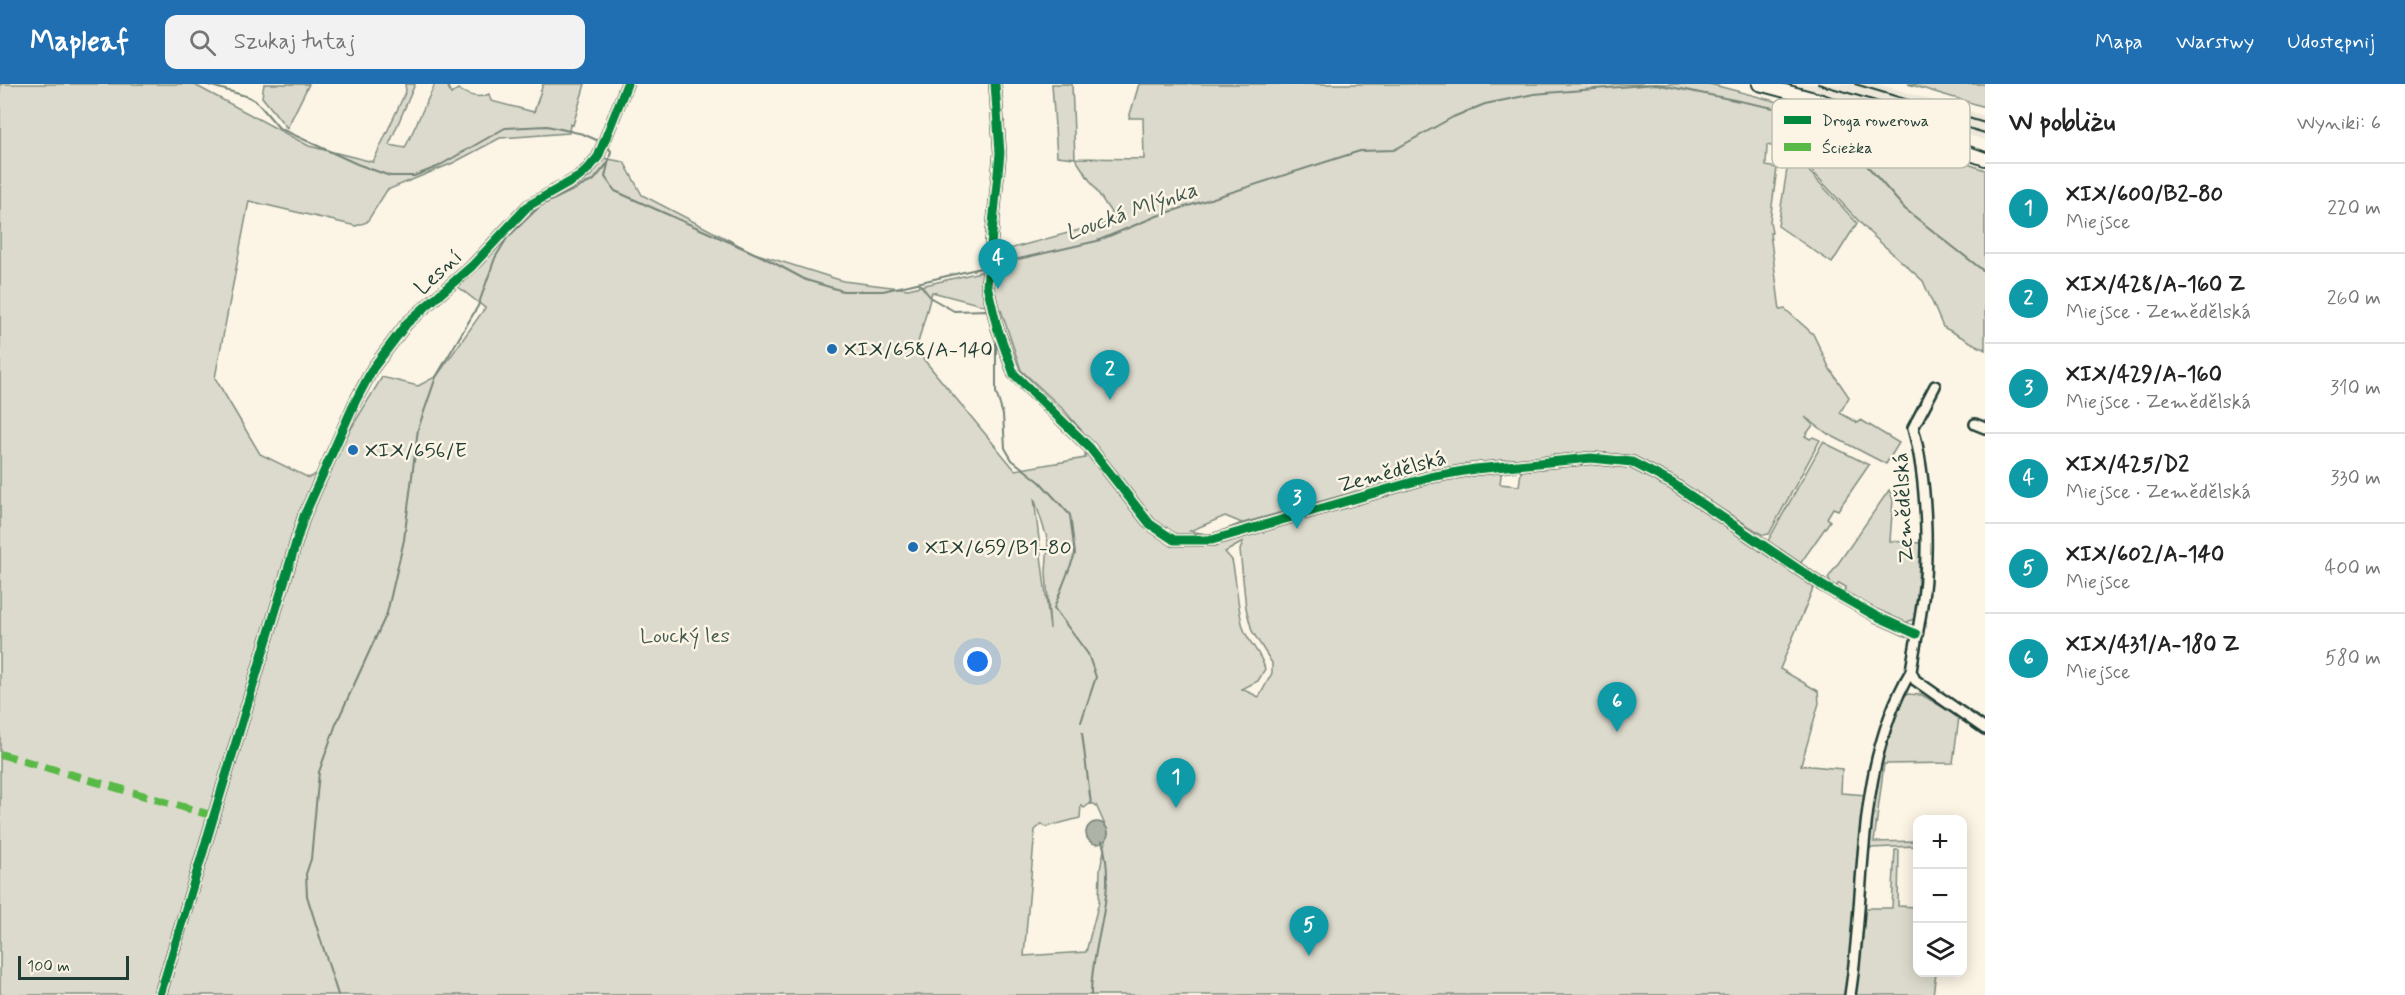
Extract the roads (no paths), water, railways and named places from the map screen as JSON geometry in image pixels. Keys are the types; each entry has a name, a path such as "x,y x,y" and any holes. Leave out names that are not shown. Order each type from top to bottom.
{"main road":[{"path":"1759,84 1815,99"},
{"path":"1970,154 1985,159"}],"street":[{"name":"Lesní","path":"160,995 303,516 355,402 374,368 407,323 472,266 528,206 579,177 588,169 604,143 627,84"},
{"name":"Zemědělská","path":"995,84 1000,153 987,285 997,327 1014,374 1090,448 1150,524 1174,540 1212,540 1430,477 1476,469 1591,458 1632,462 1672,483 1823,586 1874,615 1916,634"},
{"name":"Zemědělská","path":"1911,671 1921,612 1925,563 1922,459 1913,429 1935,386"},
{"path":"1975,424 1985,428"},
{"path":"1911,671 1915,680 1985,729"},
{"path":"1850,995 1857,948 1864,845 1875,770 1894,700 1911,671"}],"waterway":[{"name":"Loucká Mlýnka","path":"205,84 249,97 257,102 279,128 357,164 390,176 414,176 437,167 505,128 547,126 583,134 601,142"},
{"name":"Loucká Mlýnka","path":"993,265 1097,241 1157,216 1360,151 1394,150 1453,117 1485,104 1534,94 1656,84 1772,108"},
{"name":"Loucká Mlýnka","path":"606,145 611,151 605,177 615,191 763,257 806,280 843,291 883,291 985,267"},
{"path":"338,995 307,896 306,874 311,859 319,772 336,724 387,613 404,540 418,429 436,377 478,306 495,258 507,238 540,206 594,180 607,164"},
{"name":"Loucká Mlýnka","path":"1869,168 1905,209 1985,272"},
{"path":"919,283 931,298 954,311 987,310 991,320"},
{"path":"996,337 996,392 1003,415 1005,448 1012,460 1040,482 1070,515 1075,554 1054,608 1088,654 1096,677 1081,722"},
{"path":"1082,733 1091,804"},
{"path":"1091,995 1092,975 1106,899 1106,861 1102,841"}],"railway":[{"path":"1818,84 1869,99"},
{"path":"1855,84 1905,99"},
{"path":"1970,118 1985,123"},
{"path":"1970,129 1985,133"}],"place":[{"name":"XIX/425/D2","path":"998,289"},
{"name":"XIX/658/A-140","path":"832,349"},
{"name":"XIX/428/A-160 Z","path":"1110,400"},
{"name":"XIX/656/E","path":"353,450"},
{"name":"XIX/429/A-160","path":"1297,529"},
{"name":"XIX/659/B1-80","path":"913,547"},
{"name":"XIX/431/A-180 Z","path":"1617,732"},
{"name":"XIX/600/B2-80","path":"1176,808"},
{"name":"XIX/602/A-140","path":"1309,956"}],"park label":[{"name":"Loucký les","path":"685,635"}]}
